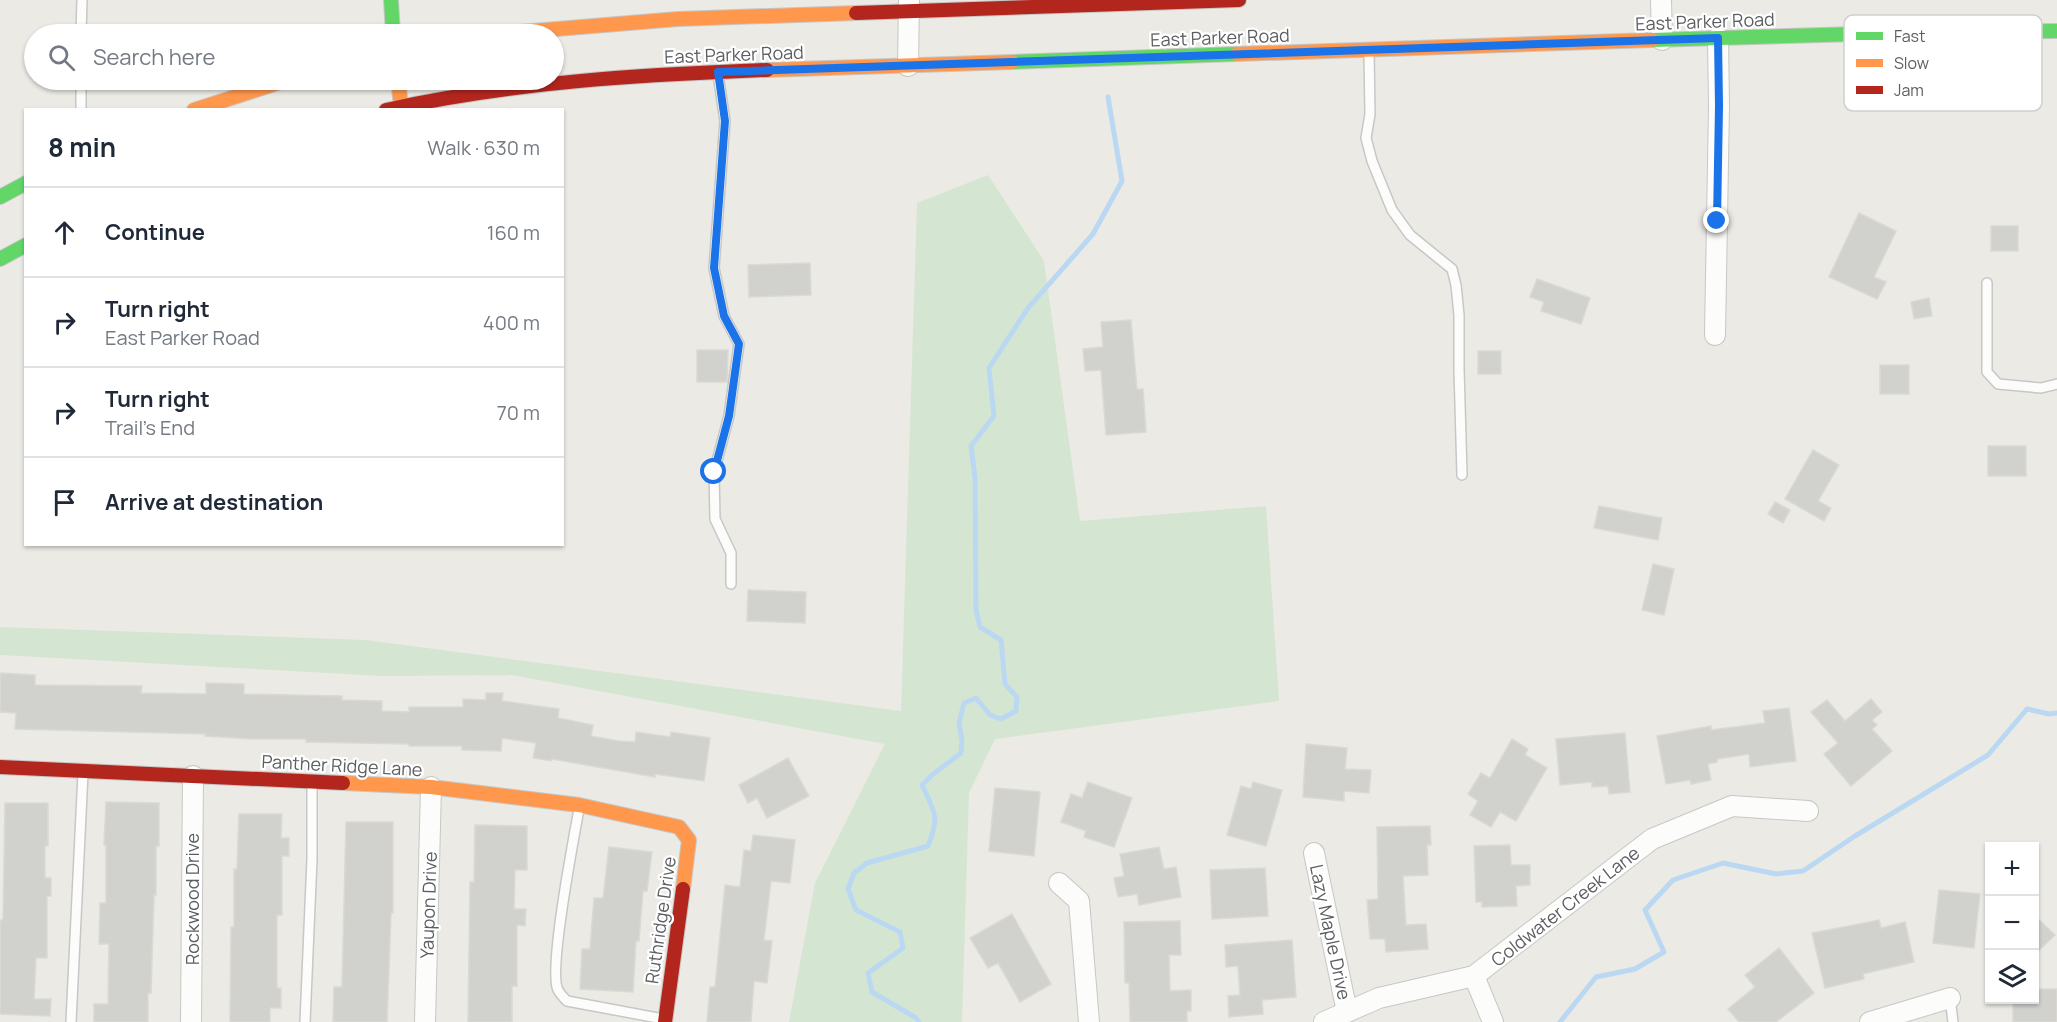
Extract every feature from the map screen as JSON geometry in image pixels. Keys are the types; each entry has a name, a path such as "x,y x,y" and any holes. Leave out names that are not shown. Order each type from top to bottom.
{"main road":[{"path":"391,0 392,24"},
{"name":"East Parker Road","path":"564,27 909,6 1239,0"},
{"name":"East Parker Road","path":"2042,31 2057,31"},
{"name":"East Parker Road","path":"564,81 633,75 1844,34"},
{"path":"200,108 257,90"},
{"path":"399,90 401,106"},
{"name":"East Parker Road","path":"394,108 487,90"},
{"path":"0,197 24,184"},
{"path":"0,259 24,246"},
{"name":"Panther Ridge Lane","path":"0,767 431,787 579,805 679,827"},
{"name":"Ruthridge Drive","path":"665,1021 689,840 679,827"}],"street":[{"path":"1661,0 1662,40"},
{"path":"908,66 909,6"},
{"path":"1714,335 1719,106 1718,38"},
{"name":"Rockwood Drive","path":"191,1022 193,776"},
{"name":"Yaupon Drive","path":"424,1022 431,787"},
{"name":"Coldwater Creek Lane","path":"1324,1022 1379,998 1474,976 1652,839 1732,806 1808,811"},
{"name":"Lazy Maple Drive","path":"1314,853 1347,1012"},
{"path":"1059,883 1079,901 1089,1022"},
{"path":"1474,976 1493,1022"},
{"path":"1870,1022 1950,998"}],"lane":[{"path":"81,24 82,0"},
{"path":"1369,50 1370,114 1366,138 1372,162 1392,210 1410,235 1452,269 1456,285 1459,315 1462,475"},
{"path":"718,72 725,121 714,268 724,316 739,344 729,416 714,472 715,519 731,553 731,584"},
{"path":"81,90 81,108"},
{"path":"1987,283 1987,372 1998,384 2041,388 2057,384"},
{"path":"71,1022 83,771"},
{"path":"305,1022 312,859 312,782"},
{"path":"579,805 555,972 557,990 567,1001 665,1021"},
{"path":"1950,998 1953,1022"}],"green space":[{"path":"988,175 1044,261 1080,521 1266,506 1279,701 995,739 969,793 962,1022 789,1022 815,883 885,744 512,675 384,676 0,655 0,627 366,640 901,711 917,203"}],"building":[{"path":"1859,213 1896,231 1874,277 1886,282 1877,299 1829,277"},
{"path":"1991,226 2018,226 2018,251 1991,251"},
{"path":"810,263 811,295 749,297 748,265"},
{"path":"1537,279 1590,298 1581,324 1541,311 1544,302 1530,297"},
{"path":"1929,298 1932,316 1914,319 1911,302"},
{"path":"1131,320 1137,389 1143,389 1146,432 1106,435 1101,370 1085,371 1083,349 1103,347 1101,322"},
{"path":"697,350 728,350 727,382 697,382"},
{"path":"1478,351 1501,351 1501,374 1478,374"},
{"path":"1880,365 1909,365 1909,394 1880,394"},
{"path":"1988,446 2026,446 2026,476 1988,476"},
{"path":"1813,450 1839,465 1818,501 1831,508 1824,521 1785,499"},
{"path":"1775,502 1790,510 1783,523 1768,514"},
{"path":"1599,506 1662,518 1658,540 1594,528"},
{"path":"1653,564 1674,569 1664,615 1642,610"},
{"path":"748,590 806,592 805,623 747,621"},
{"path":"0,673 35,675 35,685 142,686 141,693 206,694 206,683 244,684 244,694 342,696 342,700 382,701 382,711 409,712 409,707 463,707 463,699 486,700 486,693 503,693 502,701 559,709 558,718 593,725 591,736 635,742 636,732 670,737 671,732 710,738 704,781 655,774 655,777 552,759 551,761 533,758 536,743 502,738 501,751 462,750 462,746 306,742 306,739 253,739 205,736 205,734 15,729 16,713 0,712"},
{"path":"1871,699 1882,712 1872,720 1877,725 1872,729 1892,751 1851,786 1824,754 1838,743 1811,712 1827,700 1845,721"},
{"path":"1789,708 1796,761 1750,767 1749,754 1717,759 1717,762 1708,764 1711,780 1691,784 1690,780 1666,784 1657,736 1711,726 1711,730 1765,723 1763,711"},
{"path":"1625,733 1630,792 1609,794 1608,786 1592,787 1592,782 1560,785 1556,739"},
{"path":"1512,739 1528,749 1525,755 1547,768 1516,821 1500,812 1491,827 1470,815 1478,801 1468,794 1481,773 1490,778"},
{"path":"1306,744 1347,748 1345,769 1371,770 1369,793 1344,791 1344,801 1303,797"},
{"path":"788,758 809,796 767,818 757,798 748,803 739,785"},
{"path":"1088,782 1132,798 1114,847 1084,837 1086,831 1061,822 1071,794 1082,798"},
{"path":"1253,782 1282,790 1266,846 1227,835 1241,786 1251,789"},
{"path":"995,788 1040,792 1034,856 989,851"},
{"path":"106,802 159,803 159,846 156,846 156,895 154,895 148,1022 94,1022 94,1004 108,1004 109,944 99,944 100,903 106,903 106,845 104,845"},
{"path":"5,803 48,803 45,878 51,878 51,896 47,896 47,958 36,958 34,999 51,999 50,1016 0,1014 0,920 3,920"},
{"path":"239,814 282,814 281,838 289,838 289,856 282,856 282,915 277,915 277,988 281,988 281,1008 270,1008 270,1022 230,1022 231,927 234,927 234,869 237,869"},
{"path":"346,822 393,822 393,913 391,913 387,1022 333,1022 334,987 342,987"},
{"path":"475,825 527,826 527,870 515,870 514,909 526,909 525,926 517,925 517,986 512,986 512,1022 468,1022 470,882 474,882"},
{"path":"1430,826 1431,845 1427,845 1428,875 1403,876 1406,925 1426,924 1428,949 1386,952 1385,939 1370,939 1367,900 1378,899 1377,827"},
{"path":"753,835 795,840 790,883 771,881 764,940 772,941 767,983 754,981 751,1022 707,1022 710,987 715,987 725,885 740,887 744,850 751,851"},
{"path":"1510,845 1511,865 1530,865 1530,885 1516,886 1517,906 1482,907 1482,902 1476,902 1474,846"},
{"path":"609,847 652,852 647,891 643,891 639,941 636,941 633,992 580,989 582,949 590,949 594,898 603,898"},
{"path":"1159,847 1164,869 1176,867 1181,897 1139,905 1137,894 1118,897 1114,878 1124,876 1120,854"},
{"path":"1265,868 1268,916 1212,919 1210,870"},
{"path":"1939,890 1980,894 1974,948 1933,943"},
{"path":"1012,914 1051,984 1020,1002 998,963 988,968 970,938"},
{"path":"1879,920 1881,928 1905,922 1914,962 1863,974 1864,979 1825,988 1812,933"},
{"path":"2039,920 2055,935 2039,950"},
{"path":"1180,921 1181,955 1169,955 1170,991 1191,990 1191,1011 1187,1011 1187,1022 1130,1022 1129,983 1125,983 1124,922"},
{"path":"1292,940 1296,997 1262,1000 1263,1014 1229,1017 1228,996 1240,995 1238,966 1226,967 1225,945"},
{"path":"1779,948 1814,993 1776,1022 1739,1022 1728,1009 1755,987 1745,975"},
{"path":"2039,989 2057,989 2057,1022 2013,1022 2013,1004 2039,1004"}],"waterway":[{"path":"919,1022 872,992 868,973 903,948 900,932 856,910 848,889 854,873 867,863 928,846 935,821 922,785 961,753 959,723 964,703 976,698 990,715 1001,719 1016,711 1017,697 1005,684 1001,640 980,627 976,610 975,478 971,446 994,416 989,368 1028,308 1093,234 1122,181 1108,97"},
{"path":"1560,1022 1596,977 1635,969 1664,952 1645,910 1673,880 1723,863 1776,874 1803,871 1855,836 1988,755 2027,709 2049,714 2057,713"}],"traffic: fast":[{"path":"391,0 392,24"},
{"path":"2042,31 2057,31"},
{"path":"1652,40 1844,34"},
{"path":"1012,62 1237,54"},
{"path":"0,197 24,184"},
{"path":"0,259 24,246"}],"traffic: slow":[{"path":"564,28 678,19 856,13"},
{"path":"1237,54 1652,40"},
{"path":"767,70 1012,62"},
{"path":"200,108 256,90"},
{"path":"399,90 401,106"},
{"path":"343,783 431,787 579,805 679,827 689,840 683,889"}],"traffic: jam":[{"path":"856,13 1239,0"},
{"path":"564,82 767,70"},
{"path":"395,108 501,90"},
{"path":"0,767 343,783"},
{"path":"665,1022 683,889"}],"route":[{"path":"714,472 729,416 739,344 724,316 714,268 725,121 718,72 1718,38 1717,221"}]}
